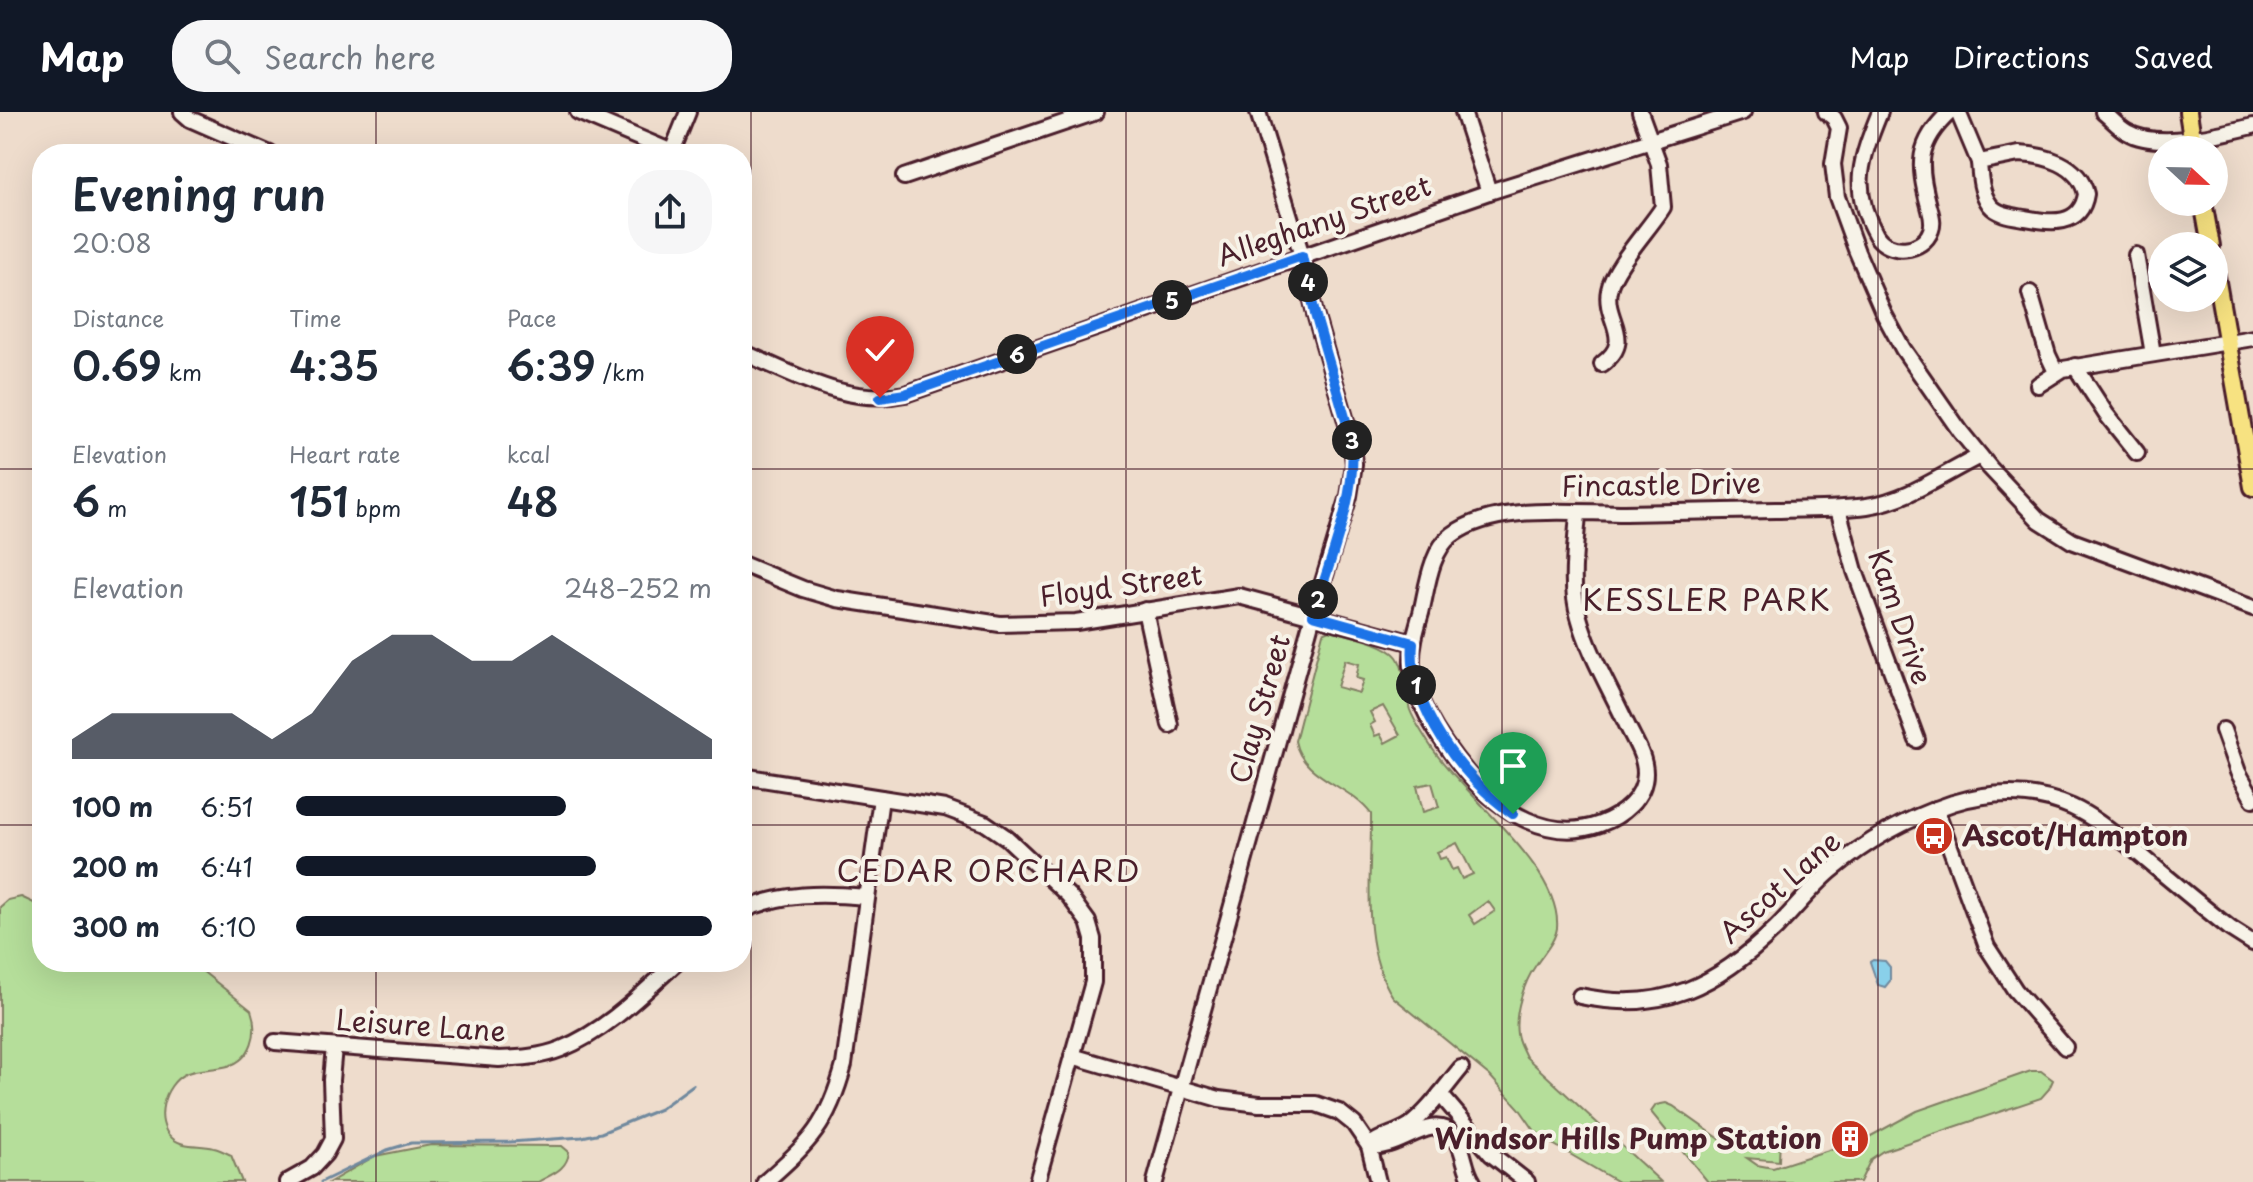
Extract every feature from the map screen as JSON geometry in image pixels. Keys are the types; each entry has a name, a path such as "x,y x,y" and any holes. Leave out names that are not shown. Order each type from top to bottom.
{"main road":[{"path":"2188,112 2192,136"},
{"path":"2221,312 2253,487"}],"street":[{"path":"182,112 190,119 247,144"},
{"path":"578,112 651,144"},
{"path":"675,144 688,112"},
{"path":"904,177 1096,112"},
{"name":"Clay Street","path":"1155,1182 1349,496 1353,472 1351,438 1315,314 1302,256 1258,112"},
{"path":"1463,112 1489,192"},
{"path":"1602,364 1612,356 1618,344 1609,291 1620,268 1663,207 1659,164 1640,112"},
{"name":"Alleghany Street","path":"752,356 845,394 867,398 893,397 1489,192 1743,112"},
{"path":"1880,112 1862,157 1861,191 1878,238 1886,245 1903,249 1923,242 1931,231 1933,220 1921,168 1922,153 1937,126 1950,112"},
{"path":"1958,112 1979,162 1983,191 1993,208 2002,214 2054,223 2075,215 2084,203 2086,194 2082,182 2057,162 2019,154 1979,162"},
{"path":"2103,112 2126,132 2148,139"},
{"path":"1829,114 1837,121 1840,133 1833,164 1835,189 1864,270 1903,349 1980,456 2028,510 2058,534 2253,608"},
{"path":"2220,136 2253,126"},
{"path":"2136,255 2153,354"},
{"path":"2030,293 2056,372"},
{"path":"2038,385 2056,372 2075,366 2253,338"},
{"path":"2075,366 2106,414 2137,453"},
{"name":"Fincastle Drive","path":"1578,513 1574,581 1579,621 1644,765 1642,790 1632,804 1600,824 1570,829 1544,827 1507,810 1472,778 1436,727 1415,682 1413,643 1436,557 1451,536 1480,522 1516,514 1578,513 1838,509 1872,505 1902,497 1980,456"},
{"name":"Kam Drive","path":"1838,509 1855,571 1917,740"},
{"name":"Floyd Street","path":"752,568 837,599 1000,624 1076,622 1239,596 1413,643"},
{"path":"1145,610 1170,725"},
{"path":"2223,730 2238,772 2253,799"},
{"path":"752,778 945,808 985,823 1007,838 1080,910 1093,939 1093,982 1037,1182"},
{"name":"Ascot Lane","path":"1580,996 1613,1002 1643,1002 1701,986 1753,949 1823,878 1855,852 1895,827 1936,809 1977,797 2011,793 2036,796 2072,807 2100,824 2215,917 2253,943"},
{"path":"765,1182 813,1137 827,1117 836,1095 844,1065 881,798"},
{"path":"1936,809 1987,947 2015,990 2065,1047"},
{"path":"752,907 802,894 866,897"},
{"name":"Leisure Lane","path":"275,1042 499,1059 535,1056 559,1050 593,1033 664,972"},
{"path":"287,1182 312,1168 333,1139 335,1124 331,1080 334,1047"},
{"path":"1072,1056 1231,1101 1316,1104 1339,1112 1363,1134 1378,1182"},
{"path":"1369,1146 1382,1135 1392,1134 1412,1124 1461,1068"},
{"path":"1440,1094 1491,1154 1527,1182"},
{"path":"1369,1146 1381,1148 1405,1140 1427,1127 1445,1129 1460,1144 1473,1182"}],"green space":[{"path":"1330,630 1366,640 1397,657 1410,710 1428,742 1527,855 1543,880 1554,904 1557,928 1521,998 1516,1026 1519,1043 1526,1057 1661,1182 1618,1182 1551,1143 1535,1131 1490,1076 1393,997 1382,977 1371,932 1371,814 1307,764 1299,754 1295,741 1323,633","holes":["1345,660 1359,664 1356,678 1363,680 1359,693 1337,687","1383,706 1400,735 1385,743 1380,734 1375,736 1370,725 1375,722 1370,712","1432,783 1439,807 1423,812 1417,786","1457,843 1473,874 1462,879 1457,868 1452,870 1446,857 1440,859 1437,852","1488,901 1495,911 1475,924 1469,915"]},
{"path":"21,897 32,902 32,972 204,972 251,1010 254,1036 243,1057 228,1066 185,1074 171,1086 162,1113 166,1131 176,1141 216,1148 231,1155 242,1182 0,1182 0,907 8,900"},
{"path":"2031,1071 2041,1071 2053,1080 2041,1098 1883,1151 1871,1159 1860,1182 1708,1182 1651,1112 1656,1105 1666,1103 1727,1144 1729,1132 1780,1136 1779,1161 1747,1158 1757,1165 1773,1168 1869,1137 1917,1111"},
{"path":"431,1145 562,1146 569,1152 562,1167 538,1182 330,1182 375,1156"}],"water":[{"path":"1885,961 1890,967 1890,981 1885,987 1878,985 1870,962"}],"waterway":[{"path":"321,1182 387,1150 411,1143 510,1142 601,1133 660,1109 693,1085"}],"place":[{"name":"Ascot/Hampton","path":"1934,836"},
{"name":"Windsor Hills Pump Station","path":"1850,1139"}],"district":[{"name":"KESSLER PARK","path":"1707,601"},
{"name":"CEDAR ORCHARD","path":"989,872"}],"route":[{"path":"880,398 905,394 1302,256 1354,458 1349,496 1313,615 1413,643 1415,682 1436,727 1472,778 1513,814"}]}
